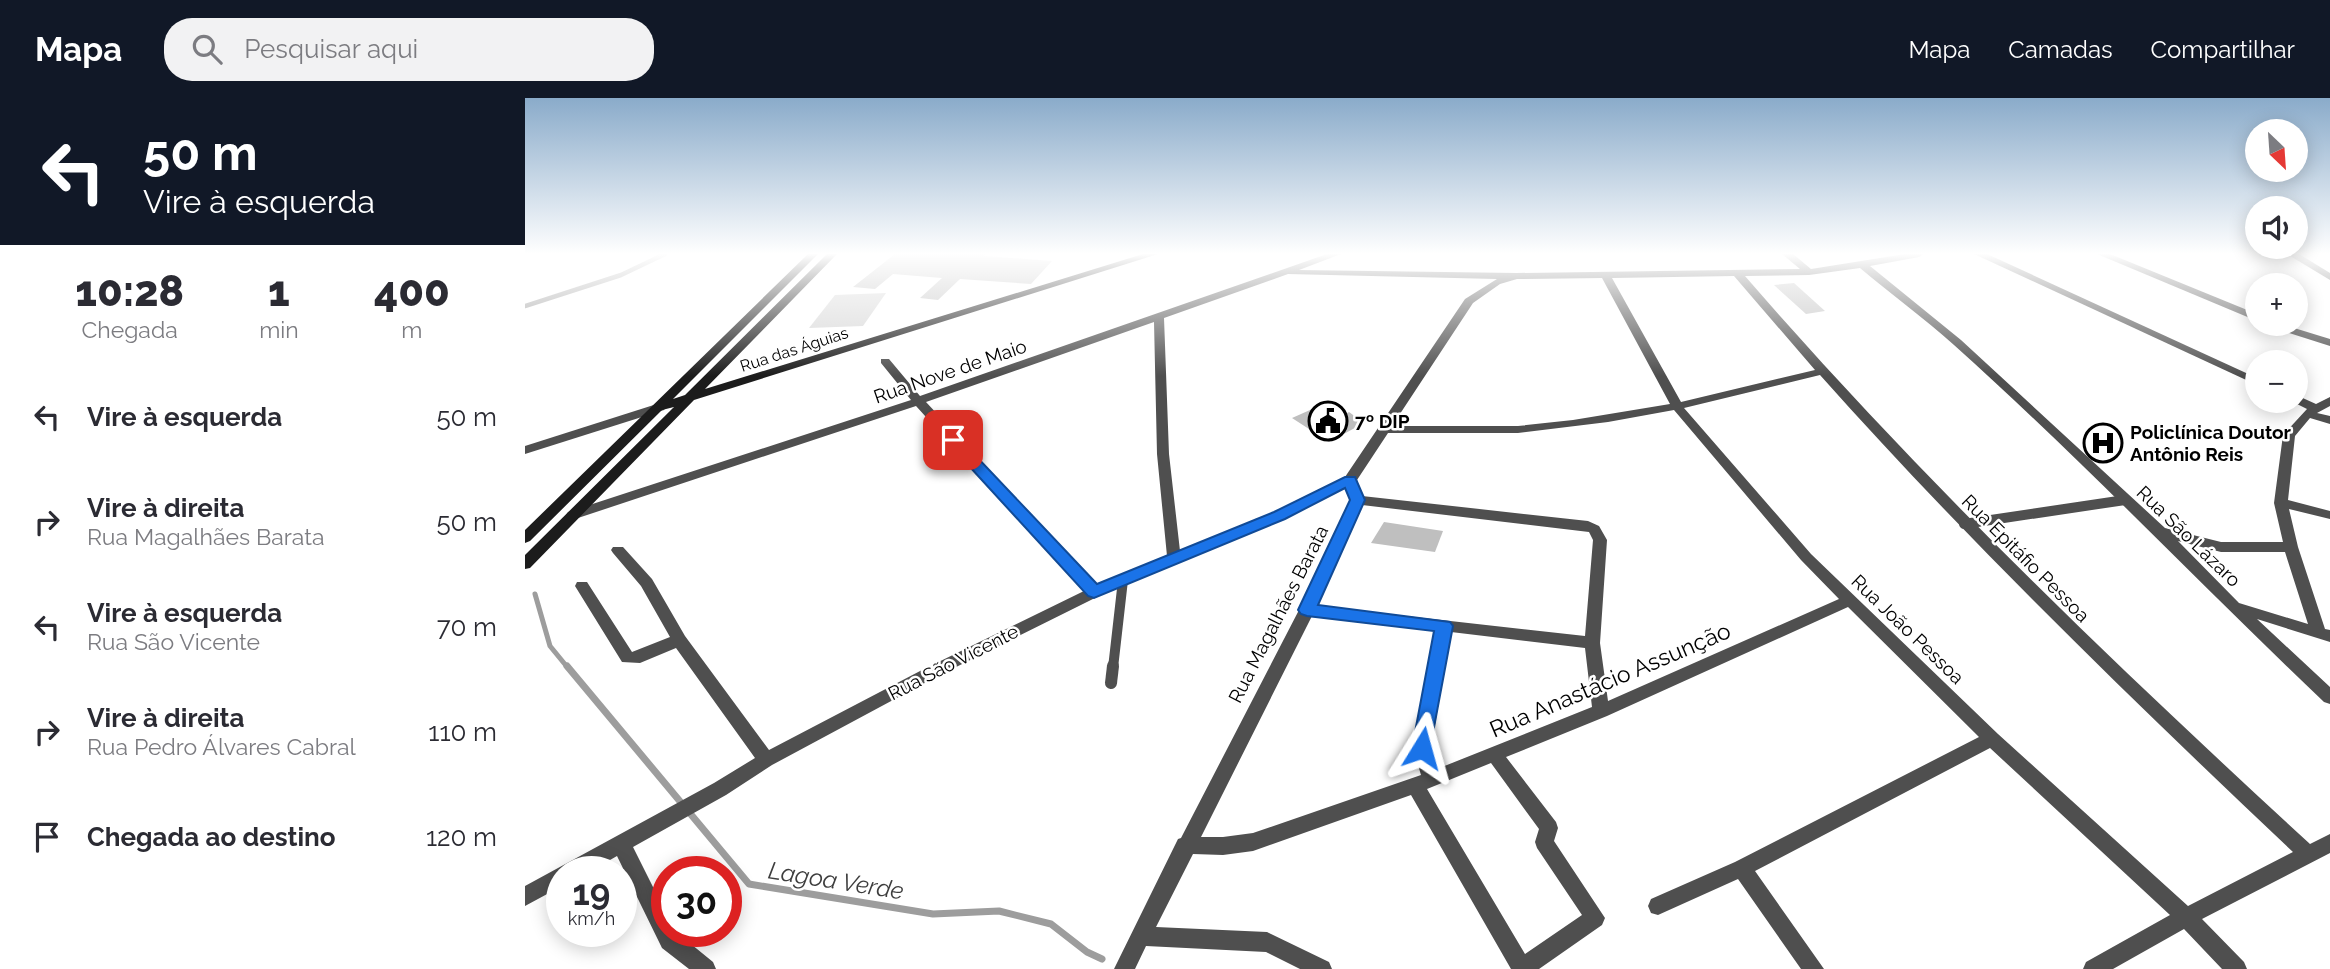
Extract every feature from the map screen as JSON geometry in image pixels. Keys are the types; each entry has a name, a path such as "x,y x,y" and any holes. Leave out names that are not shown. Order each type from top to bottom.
{"street":[{"path":"525,538 773,295"},
{"path":"525,565 791,295"},
{"name":"Rua das Águias","path":"525,450 1024,295"},
{"name":"Rua Nove de Maio","path":"573,515 918,401 1220,295"},
{"path":"1478,295 1469,301 1350,480 1357,500 1588,526 1594,529 1599,540 1592,643 1601,710"},
{"name":"Rua João Pessoa","path":"1616,295 1678,408 1761,507 1848,601 1992,739 2186,917 2237,969"},
{"name":"Rua Epitáfio Pessoa","path":"1754,295 1819,372 1964,524 2122,682 2307,853"},
{"name":"Rua São Lázaro","path":"1899,295 1957,342 2161,532 2234,607 2330,697"},
{"path":"2067,295 2245,376"},
{"path":"2200,295 2245,313"},
{"path":"757,311 776,310"},
{"path":"1159,316 1163,454 1174,559"},
{"path":"2308,336 2330,343"},
{"path":"885,361 918,401 1094,592"},
{"path":"1382,429 1469,431 1537,428 1678,408 1819,372"},
{"path":"2325,635 2291,547 2281,503 2289,435 2312,411 2330,401"},
{"path":"2308,408 2330,420"},
{"name":"Rua São Vicente","path":"598,856 766,760 928,674 1094,592 1280,515 1350,480"},
{"name":"Rua Magalhães Barata","path":"1124,969 1307,610 1357,500"},
{"path":"2281,503 2330,515"},
{"path":"2161,532 2221,547 2291,547"},
{"path":"618,550 647,583 679,640 766,760"},
{"path":"582,586 628,658 640,657 679,640"},
{"name":"Rua Anastácio Assunção","path":"1185,845 1223,846 1253,842 1423,782 1601,710 1848,601"},
{"path":"2234,607 2325,635"},
{"path":"1307,610 1592,643"},
{"path":"1444,626 1422,748 1423,782 1521,968 1595,918 1544,842 1549,828 1495,755"},
{"path":"1658,906 1742,868 1992,739"},
{"path":"621,843 669,941 706,969"},
{"path":"2093,969 2186,917 2330,843"},
{"path":"1742,868 1814,969"},
{"path":"525,897 546,885"},
{"path":"1141,936 1268,942 1322,969"}],"lane":[{"path":"1964,524 2125,500"},
{"path":"1111,683 1123,580"}],"shaded area":[{"path":"835,295 885,295 863,326 809,328"}],"building":[{"path":"924,295 944,295 938,300 920,298"},
{"path":"1785,295 1807,295 1825,311 1806,314"},
{"name":"7º DIP","path":"1328,402 1364,423 1329,442 1292,418"},
{"path":"1384,522 1443,531 1435,552 1371,543"}],"waterway":[{"path":"525,306 560,295"},
{"name":"Lagoa Verde","path":"535,594 550,646 568,668"},
{"name":"Lagoa Verde","path":"567,666 749,884 933,914 999,911 1051,924 1087,952 1102,959"}],"place":[{"name":"7º DIP","path":"1328,421"},
{"name":"Policlínica Doutor Antônio Reis","path":"2103,443"}],"route":[{"path":"953,440 1094,592 1280,515 1350,480 1357,500 1307,610 1444,626 1422,748"}]}
